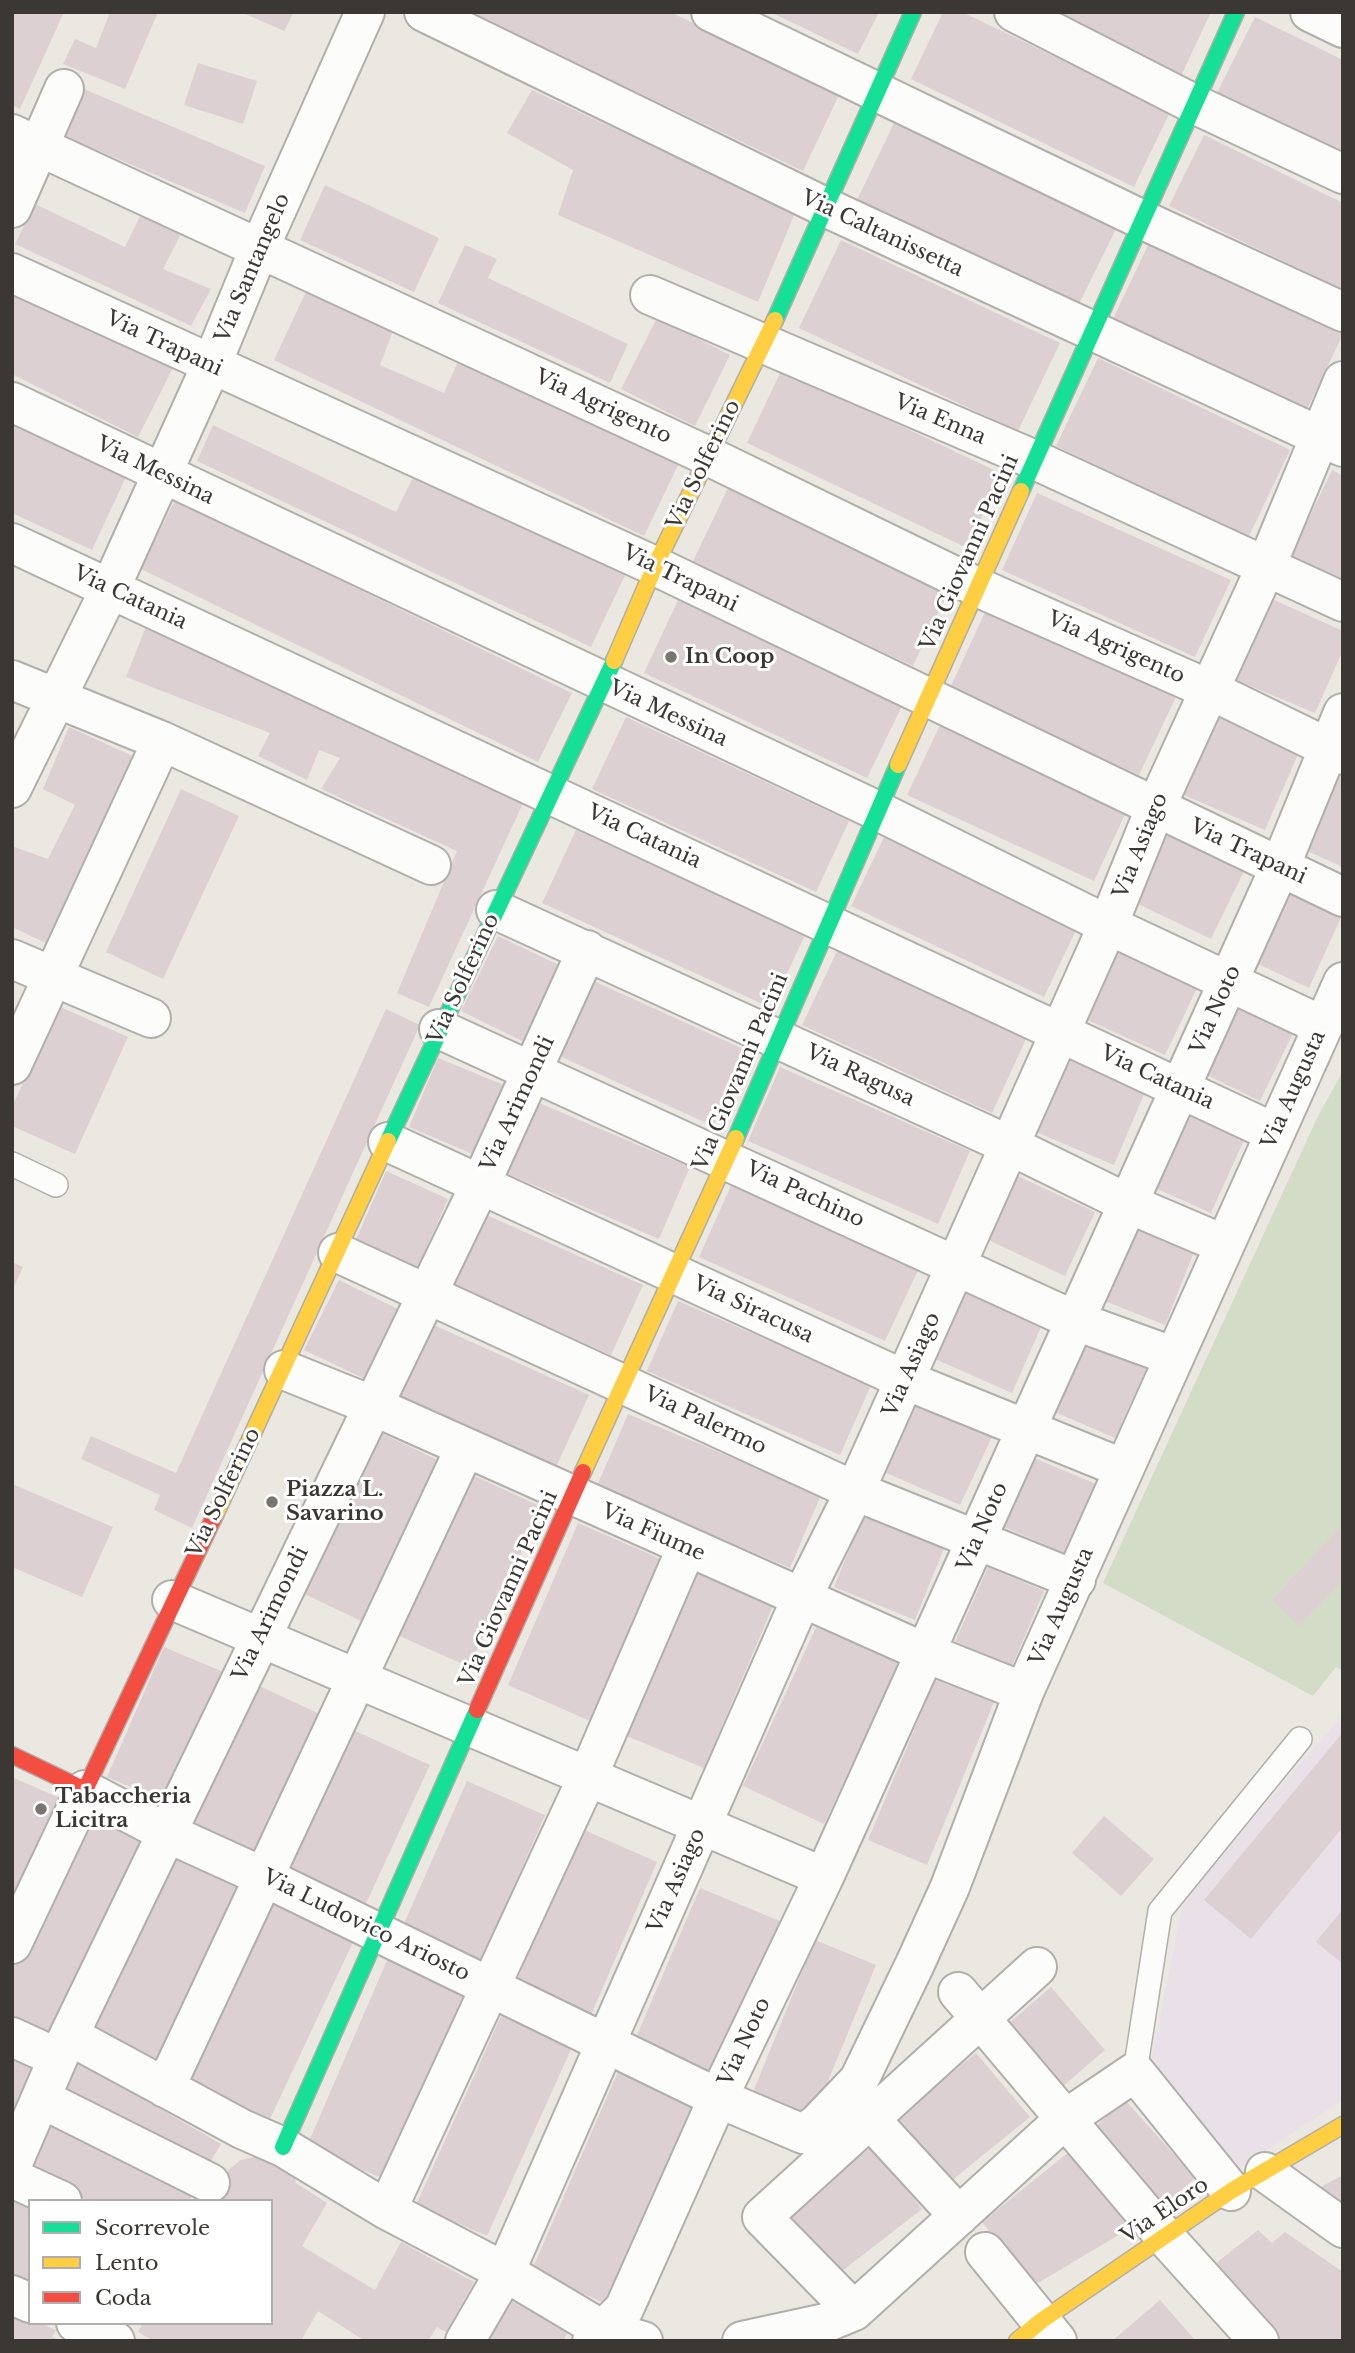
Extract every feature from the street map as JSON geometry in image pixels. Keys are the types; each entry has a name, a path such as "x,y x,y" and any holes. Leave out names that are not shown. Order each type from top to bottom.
{"street":[{"name":"Via Santangelo","path":"12,788 110,589 211,366 260,247 365,12"},
{"name":"Via Caltanissetta","path":"424,12 825,207 1331,442"},
{"path":"711,12 1143,220 1343,312"},
{"name":"Via Solferino","path":"12,1944 172,1600 284,1370 439,1029 604,684 655,566 764,344 913,12"},
{"path":"1014,12 1194,104 1343,174"},
{"name":"Via Giovanni Pacini","path":"284,2147 572,1496 626,1384 727,1160 827,923 880,812 1090,332 1236,12"},
{"path":"1310,12 1343,28"},
{"path":"12,208 26,141 64,89"},
{"name":"Via Agrigento","path":"26,141 260,247 708,456 977,587 1208,689 1335,751"},
{"name":"Via Trapani","path":"12,273 211,366 655,566 1155,809 1343,897"},
{"name":"Via Enna","path":"650,295 1035,460 1265,569 1343,602"},
{"name":"Via Asiago","path":"465,2341 505,2272 802,1597 856,1491 1108,925 1208,689 1265,569 1331,442 1343,381"},
{"name":"Via Messina","path":"12,402 604,684 880,812 1108,925 1323,1026"},
{"name":"Via Catania","path":"12,543 1275,1133"},
{"path":"12,680 162,741 431,865"},
{"name":"Via Noto","path":"596,2335 624,2309 719,2098 824,1877 1280,867 1335,751 1343,713"},
{"path":"12,1065 162,741"},
{"name":"Via Ragusa","path":"496,910 1009,1144 1129,1204 1223,1244"},
{"name":"Via Arimondi","path":"12,2165 165,1832 481,1182 587,950"},
{"path":"12,959 151,1018"},
{"name":"Via Augusta","path":"719,2098 803,2134 817,2124 859,2080 950,1886 1024,1692 1076,1580 1122,1468 1343,982"},
{"name":"Via Pachino","path":"439,1029 534,1070 1076,1321 1172,1356"},
{"name":"Via Siracusa","path":"388,1142 481,1182 905,1380 1122,1468"},
{"name":"Via Palermo","path":"338,1254 856,1491 1076,1580"},
{"name":"Via Fiume","path":"284,1370 371,1405 687,1549 926,1653 1024,1692"},
{"path":"165,2088 465,1448"},
{"path":"387,2210 588,1776 687,1549"},
{"path":"172,1600 359,1677 824,1877"},
{"name":"Via Ludovico Ariosto","path":"12,1755 165,1832 379,1932 719,2098"},
{"path":"854,2311 762,2217 869,2118 968,2006 1037,1968"},
{"path":"968,2006 1064,2120 1259,2341"},
{"path":"12,2037 64,2047 165,2088 242,2129 284,2147 387,2210 505,2272 596,2335 643,2341"},
{"path":"742,2341 825,2323 854,2311 1064,2120 1135,2073 1231,2191"},
{"path":"42,2099 206,2192 242,2129"},
{"path":"869,2118 960,2216"},
{"name":"Via Eloro","path":"1039,2334 1165,2236 1231,2191 1343,2125"},
{"path":"1265,2172 1343,2228"},
{"path":"12,2178 58,2199"},
{"path":"985,2252 1039,2334"},
{"path":"12,2295 28,2302"},
{"path":"80,2325 115,2341"},
{"path":"126,2341 134,2325"}],"lane":[{"path":"12,1164 56,1185"},
{"path":"1135,2073 1160,1911 1300,1739"}],"shaded area":[{"path":"1341,1717 1343,2100 1233,2172 1149,2075 1184,1899"}],"green space":[{"path":"1343,1071 1343,1671 1336,1667 1313,1696 1103,1583 1318,1116"}],"building":[{"path":"12,12 64,12 20,109 12,105"},
{"path":"110,12 158,12 125,89 63,64 75,39 96,48"},
{"path":"241,12 294,12 284,31"},
{"path":"469,12 670,12 840,93 803,171"},
{"path":"770,12 879,12 858,54"},
{"path":"943,12 962,12 1170,112 1134,187 911,79"},
{"path":"1044,12 1211,12 1181,76"},
{"path":"1255,17 1343,60 1343,156 1217,93"},
{"path":"198,63 257,81 243,124 184,105"},
{"path":"84,89 265,166 245,213 64,136"},
{"path":"532,90 795,213 758,302 558,215 573,170 507,133"},
{"path":"895,121 1117,227 1078,306 857,200"},
{"path":"1204,135 1343,203 1343,290 1169,206"},
{"path":"325,185 439,238 414,292 300,240"},
{"path":"35,204 125,247 143,210 183,230 163,269 211,289 191,326 15,244"},
{"path":"841,240 1060,343 1018,431 799,328"},
{"path":"1149,243 1343,334 1305,414 1111,323"},
{"path":"465,245 497,259 488,278 628,344 610,383 438,303"},
{"path":"310,283 396,323 380,365 444,393 460,357 681,459 644,536 274,360"},
{"path":"12,285 174,366 138,437 12,374"},
{"path":"657,318 730,355 695,426 621,389"},
{"path":"1098,358 1290,450 1248,538 1056,446"},
{"path":"782,369 1002,474 967,548 747,443"},
{"path":"12,424 126,477 92,550 12,513"},
{"path":"213,425 396,512 414,475 626,573 591,647 197,461"},
{"path":"1332,470 1343,476 1343,580 1291,555"},
{"path":"730,484 950,588 913,666 692,563"},
{"path":"1037,493 1231,580 1195,657 1002,570"},
{"path":"175,500 572,693 538,762 141,569"},
{"path":"1272,599 1343,631 1343,650 1315,713 1236,680"},
{"path":"678,600 902,706 867,778 644,673"},
{"path":"986,610 1176,697 1139,775 950,688"},
{"path":"147,624 524,801 429,1007 397,993 457,851 321,789 340,758 319,750 307,780 258,756 270,733 126,677"},
{"path":"626,717 849,821 816,892 592,789"},
{"path":"1218,717 1299,752 1265,830 1184,795"},
{"path":"940,725 1127,810 1094,881 907,795"},
{"path":"69,727 137,758 50,945 12,927 12,846 48,859 75,805 43,789"},
{"path":"1339,776 1343,778 1343,867 1305,850"},
{"path":"181,789 239,816 163,979 106,952"},
{"path":"576,830 805,935 771,1008 542,903"},
{"path":"1166,831 1245,869 1211,939 1132,901"},
{"path":"885,835 1078,926 1044,997 851,906"},
{"path":"1289,891 1342,915 1309,988 1256,963"},
{"path":"498,936 563,967 526,1043 461,1011"},
{"path":"1116,943 1200,982 1165,1055 1081,1017"},
{"path":"838,949 1027,1037 992,1113 802,1025"},
{"path":"587,978 748,1051 713,1126 553,1053"},
{"path":"1240,1003 1295,1029 1260,1101 1205,1074"},
{"path":"58,1006 128,1037 75,1154 12,1126 12,1107"},
{"path":"386,1009 420,1025 192,1528 154,1510 160,1495 81,1459 91,1436 176,1473"},
{"path":"438,1058 504,1085 475,1155 409,1127"},
{"path":"1068,1059 1145,1092 1114,1165 1036,1132"},
{"path":"780,1067 970,1151 938,1224 748,1141"},
{"path":"530,1099 690,1167 659,1239 499,1170"},
{"path":"1186,1115 1244,1140 1211,1213 1153,1187"},
{"path":"386,1171 448,1199 417,1269 355,1242"},
{"path":"1018,1176 1095,1212 1065,1276 988,1240"},
{"path":"733,1181 920,1266 885,1341 699,1257"},
{"path":"478,1211 643,1285 611,1355 446,1281"},
{"path":"1134,1229 1194,1252 1165,1325 1105,1301"},
{"path":"12,1262 23,1267 12,1291"},
{"path":"339,1280 400,1310 365,1379 304,1350"},
{"path":"967,1287 1044,1320 1012,1393 935,1359"},
{"path":"678,1301 871,1385 840,1455 647,1371"},
{"path":"425,1321 589,1395 556,1467 392,1392"},
{"path":"1086,1343 1146,1369 1115,1438 1055,1412"},
{"path":"915,1403 992,1437 960,1505 884,1472"},
{"path":"628,1414 821,1495 790,1568 597,1486"},
{"path":"377,1431 442,1462 363,1622 298,1591"},
{"path":"1034,1458 1096,1484 1067,1554 1004,1527"},
{"path":"468,1473 542,1507 469,1667 395,1634"},
{"path":"12,1484 113,1527 82,1597 12,1567"},
{"path":"863,1516 944,1548 915,1620 834,1587"},
{"path":"578,1523 661,1559 590,1721 508,1685"},
{"path":"1339,1529 1343,1533 1343,1580 1299,1626 1272,1600"},
{"path":"988,1567 1044,1591 1012,1666 955,1642"},
{"path":"693,1572 773,1606 704,1768 624,1735"},
{"path":"817,1625 899,1663 824,1824 743,1786"},
{"path":"164,1647 228,1674 171,1804 107,1777"},
{"path":"936,1678 994,1702 927,1865 868,1840"},
{"path":"255,1684 322,1715 256,1853 189,1822"},
{"path":"351,1729 430,1765 364,1908 286,1873"},
{"path":"1343,1732 1343,1827 1251,1939 1204,1900"},
{"path":"12,1777 64,1800 12,1915"},
{"path":"467,1781 545,1815 481,1962 402,1928"},
{"path":"88,1814 145,1842 52,2034 12,2015 12,1970"},
{"path":"1104,1816 1154,1859 1121,1896 1072,1853"},
{"path":"582,1829 657,1862 591,2015 516,1983"},
{"path":"173,1853 241,1884 160,2060 92,2029"},
{"path":"700,1888 780,1921 715,2073 635,2040"},
{"path":"273,1902 354,1940 270,2119 189,2082"},
{"path":"1343,1909 1343,1964 1316,1942"},
{"path":"815,1940 876,1965 811,2122 751,2097"},
{"path":"388,1958 474,1995 393,2183 307,2146"},
{"path":"1051,1987 1105,2050 1062,2087 1008,2024"},
{"path":"501,2016 572,2047 487,2236 416,2205"},
{"path":"976,2053 1030,2117 945,2186 892,2121"},
{"path":"12,2057 38,2069 12,2124"},
{"path":"74,2059 221,2144 206,2169 58,2094"},
{"path":"619,2069 694,2101 607,2304 531,2272"},
{"path":"1125,2100 1195,2178 1163,2206 1094,2128"},
{"path":"49,2114 194,2193 190,2199 84,2199 23,2169"},
{"path":"873,2146 922,2209 837,2275 787,2211"},
{"path":"1069,2152 1132,2227 1033,2286 982,2222"},
{"path":"261,2155 293,2172 296,2183 327,2203 302,2246 375,2290 401,2242 474,2282 446,2332 437,2327 428,2341 365,2341 318,2311 301,2341 154,2341 138,2332 142,2325 273,2325 273,2199 212,2199 228,2170 241,2160"},
{"path":"1343,2175 1343,2211 1317,2189"},
{"path":"12,2197 28,2204 28,2282 12,2275"},
{"path":"1258,2230 1272,2243 1285,2232 1343,2272 1343,2341 1276,2341 1211,2267"},
{"path":"510,2300 568,2332 563,2341 486,2341"},
{"path":"1160,2300 1196,2341 1112,2341"},
{"path":"12,2312 28,2318 28,2325 45,2325 56,2330 52,2337 61,2341 12,2341"}],"traffic: fast":[{"path":"775,320 913,12"},
{"path":"1021,491 1236,12"},
{"path":"388,1141 614,661"},
{"path":"736,1138 898,765"},
{"path":"283,2147 477,1710"}],"traffic: slow":[{"path":"614,661 655,566 775,320"},
{"path":"898,765 1021,491"},
{"path":"583,1472 736,1138"},
{"path":"215,1515 388,1141"},
{"path":"1017,2341 1041,2321 1231,2191 1343,2125"}],"traffic: jam":[{"path":"477,1710 583,1472"},
{"path":"12,1755 85,1790 215,1515"}],"place":[{"name":"In Coop","path":"671,657"},
{"name":"Piazza L. Savarino","path":"272,1502"},
{"name":"Tabaccheria Licitra","path":"41,1809"}]}
